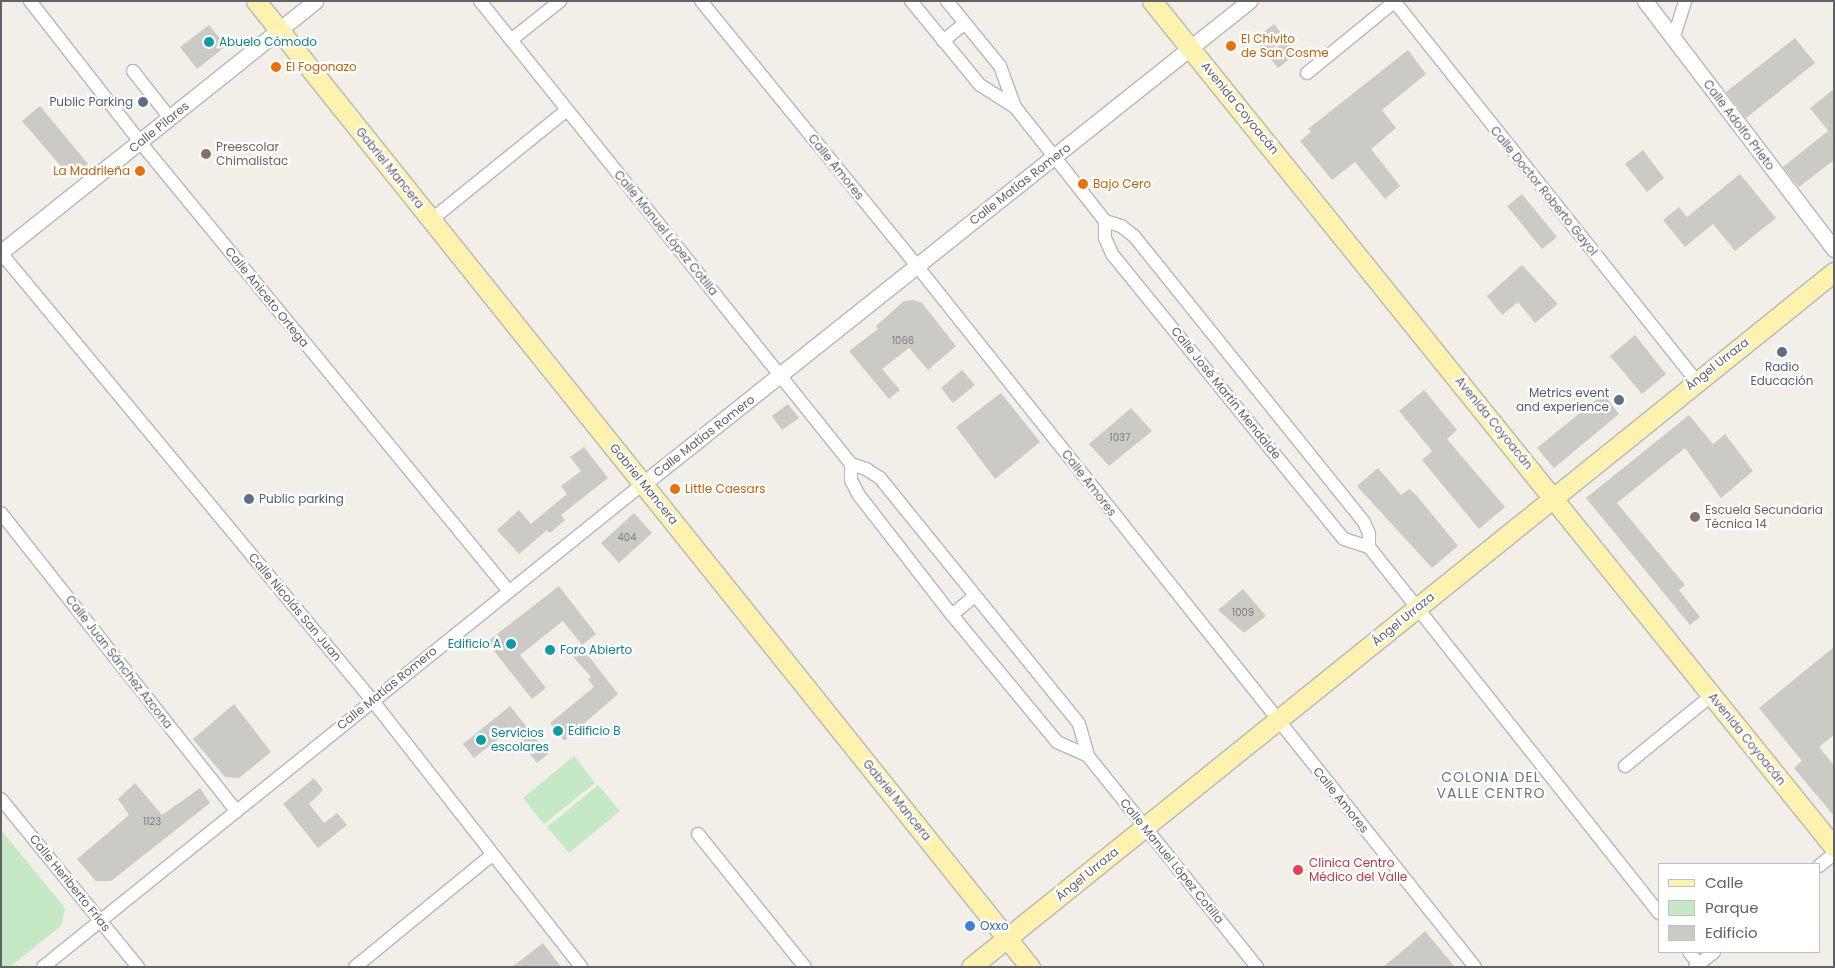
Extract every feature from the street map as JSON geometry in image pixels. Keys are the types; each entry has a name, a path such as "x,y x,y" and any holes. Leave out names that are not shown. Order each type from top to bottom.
{"main road":[{"name":"Gabriel Mancera","path":"256,1 1030,967"},
{"name":"Avenida Coyoacán","path":"1152,1 1553,496 1834,847"},
{"name":"Ángel Urraza","path":"971,967 1418,607 1695,380 1834,272"}],"street":[{"name":"Calle Aniceto Ortega","path":"30,1 140,142 508,590"},
{"name":"Calle Pilares","path":"1,252 315,1"},
{"name":"Calle Manuel López Cotilla","path":"480,1 851,464 866,469 880,478 1079,724 1088,756 1257,967"},
{"path":"511,40 560,1"},
{"name":"Calle Amores","path":"700,1 917,266 1277,721 1475,967"},
{"path":"911,1 980,85 1015,107"},
{"path":"947,1 1000,66 1015,107 1054,157 1105,221 1121,226 1134,236 1364,522 1369,534 1369,547 1658,912"},
{"name":"Calle Matías Romero","path":"43,967 508,590 780,376 1249,1"},
{"name":"Calle Adolfo Prieto","path":"1645,1 1834,249"},
{"path":"1673,39 1685,1"},
{"path":"1307,73 1394,2"},
{"name":"Calle Doctor Roberto Gayol","path":"1394,2 1695,380"},
{"path":"943,41 965,23"},
{"path":"133,71 170,118"},
{"path":"432,220 567,110"},
{"name":"Calle José Martín Mendalde","path":"1105,221 1105,238 1112,254 1344,539 1369,547"},
{"name":"Calle Nicolás San Juan","path":"1,252 372,700 581,967"},
{"name":"Calle Manuel López Cotilla","path":"851,464 852,480 858,494 952,615 1057,742 1088,756"},
{"name":"Calle Juan Sánchez Azcona","path":"1,513 236,811"},
{"path":"952,615 975,596"},
{"path":"1625,766 1712,695"},
{"name":"Calle Heriberto Frías","path":"1,799 138,967"},
{"path":"698,834 805,967"},
{"path":"1820,865 1834,854"},
{"path":"355,967 492,855"},
{"path":"1690,953 1698,966 1713,953"}],"green space":[{"path":"574,756 595,783 544,824 523,798"},
{"path":"598,785 620,811 569,853 547,827"},
{"path":"1,830 65,908 61,926 10,967 1,967"}],"building":[{"path":"1274,24 1297,53 1278,68 1255,39"},
{"path":"209,25 226,46 197,69 180,47"},
{"path":"1795,38 1815,63 1746,118 1726,92"},
{"path":"1408,50 1426,74 1382,110 1396,128 1371,149 1400,186 1385,199 1355,162 1332,180 1300,141 1311,132 1308,129"},
{"path":"1834,89 1834,138 1810,108"},
{"path":"40,106 88,164 71,178 22,121"},
{"path":"1828,131 1834,138 1834,160 1799,187 1783,167"},
{"path":"1643,150 1664,178 1647,192 1625,164"},
{"path":"1740,174 1776,218 1735,251 1713,224 1685,247 1663,220 1679,207 1687,217"},
{"path":"1522,194 1557,237 1542,249 1507,206"},
{"path":"1522,265 1558,304 1535,323 1518,302 1502,315 1487,296"},
{"path":"914,300 922,303 956,346 928,370 909,348 882,369 900,390 889,399 849,351 878,329 876,326 904,301"},
{"path":"1635,335 1666,374 1642,394 1610,356"},
{"path":"962,370 975,385 953,403 941,388"},
{"path":"1424,390 1457,430 1447,439 1505,507 1479,529 1422,460 1432,451 1399,411"},
{"path":"1001,393 1040,442 995,479 956,427"},
{"path":"1603,394 1619,414 1554,468 1537,448"},
{"path":"788,404 799,418 782,430 772,416"},
{"path":"1131,408 1152,431 1109,466 1089,444"},
{"path":"1689,415 1713,444 1725,434 1753,471 1721,498 1685,448 1617,503 1685,585 1679,590 1700,617 1690,625 1586,498"},
{"path":"584,447 608,478 561,515 565,520 550,533 547,530 519,554 497,530 519,510 531,524 567,494 561,486 581,471 570,457"},
{"path":"1378,468 1401,495 1409,489 1416,495 1458,546 1432,568 1357,486"},
{"path":"634,513 652,533 619,563 601,543"},
{"name":"Edificio A","path":"559,586 596,634 582,645 563,621 520,655 546,688 532,699 487,642"},
{"path":"1243,589 1266,616 1244,633 1218,610"},
{"path":"580,645 618,694 564,741 550,723 594,687 588,679 591,677 570,653"},
{"path":"1834,647 1834,735 1819,747 1834,765 1834,816 1794,768 1802,761 1759,708"},
{"path":"234,704 271,752 239,778 225,777 193,739"},
{"path":"510,706 548,754 537,763 510,730 474,758 463,744"},
{"path":"314,778 323,790 309,804 324,823 337,813 347,825 318,848 283,804"},
{"path":"135,783 162,815 200,788 210,803 111,881 96,881 77,859 129,815 118,799"},
{"path":"1425,931 1455,967 1383,967 1406,948"},
{"path":"543,943 561,967 512,967"}],"place":[{"name":"Abuelo Cómodo","path":"209,42"},
{"name":"El Chivito de San Cosme","path":"1231,46"},
{"name":"El Fogonazo","path":"276,67"},
{"name":"Public Parking","path":"143,102"},
{"name":"Preescolar Chimalistac","path":"206,154"},
{"name":"La Madrileña","path":"140,171"},
{"name":"Bajo Cero","path":"1083,184"},
{"name":"Radio Educación","path":"1782,352"},
{"name":"Metrics event and experience","path":"1619,400"},
{"name":"Little Caesars","path":"675,489"},
{"name":"Public parking","path":"249,499"},
{"name":"Escuela Secundaria Técnica 14","path":"1695,517"},
{"name":"Edificio A","path":"511,644"},
{"name":"Foro Abierto","path":"550,650"},
{"name":"Edificio B","path":"558,731"},
{"name":"Servicios escolares","path":"481,740"},
{"name":"Clinica Centro Médico del Valle","path":"1298,870"},
{"name":"Oxxo","path":"970,926"}],"district":[{"name":"COLONIA DEL VALLE CENTRO","path":"1491,786"}]}
